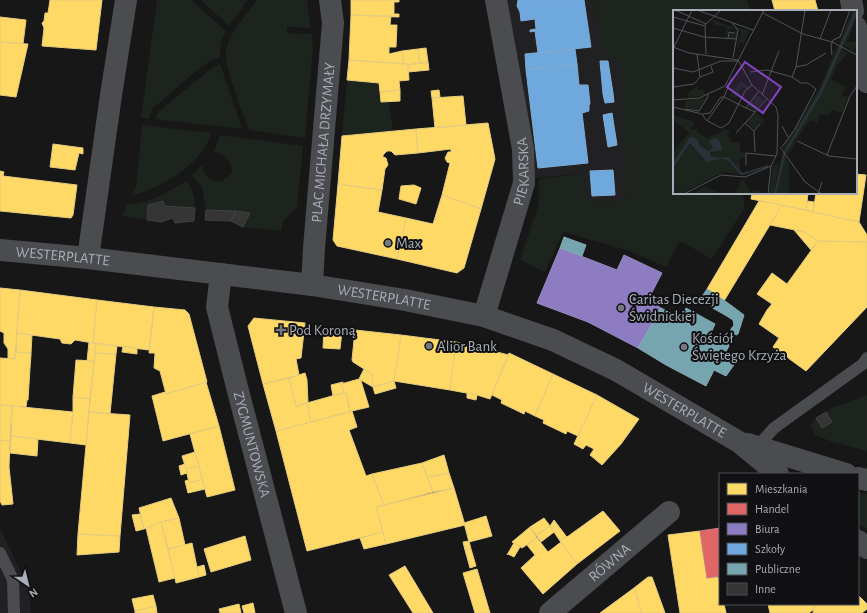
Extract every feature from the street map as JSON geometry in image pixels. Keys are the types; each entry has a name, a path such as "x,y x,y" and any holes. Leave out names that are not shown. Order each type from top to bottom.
{"street":[{"path":"88,258 126,0"},
{"name":"PLAC MICHAŁA DRZYMAŁY","path":"312,285 333,23 330,0"},
{"name":"PIEKARSKA","path":"484,316 524,183 524,149 496,0"},
{"path":"851,0 853,10"},
{"path":"857,32 867,82"},
{"name":"WESTERPLATTE","path":"0,250 88,258 312,285 405,300 484,316 553,340 616,370 748,444 843,473"},
{"name":"ZYGMUNTOWSKA","path":"221,274 217,307 296,613"},
{"name":"WESTERPLATTE","path":"748,444 777,473"},
{"name":"RÓWNA","path":"550,613 670,512"}],"lane":[{"path":"748,444 774,428 863,364 867,358"},
{"path":"0,553 13,580 14,613"}],"shaded area":[{"path":"157,0 191,0 226,31 221,42 219,58 210,61 196,71 152,109 149,119 141,118"},
{"path":"201,0 248,0 229,26"},
{"path":"257,0 307,0 311,28 287,27 287,33 312,34 313,48 305,138 249,130 234,90 226,57 226,50 235,30"},
{"path":"503,0 594,0 601,39 659,29 637,185 618,201 588,202 583,173 529,179"},
{"path":"594,0 747,0 750,10 673,10 673,194 742,194 745,207 712,259 680,241 666,267 627,250 563,232 545,272 520,260 539,203 539,179 583,173 588,202 617,201 628,193 621,65 602,47"},
{"path":"220,64 242,129 155,119 158,112 212,68"},
{"path":"347,80 379,83 381,102 389,102 393,131 342,136"},
{"path":"142,125 211,133 208,142 197,158 181,173 152,189 132,196 136,186"},
{"path":"220,135 303,146 297,207 283,222 281,231 243,227 250,213 206,210 202,187 192,175 202,165 207,176 215,181 224,180 232,172 227,158 214,152"},
{"path":"187,181 191,187 195,200 195,208 164,206 163,201 148,205 147,220 122,216 127,204 135,204 151,200"},
{"path":"867,395 867,451 830,441 815,435 811,426 813,420 832,408"},
{"path":"859,492 867,494 867,529 859,524"},
{"path":"0,528 29,590 31,613 0,613"}],"building: Mieszkania":[{"path":"50,0 102,0 96,50 42,46 44,28 42,23 44,21 45,13 48,13"},
{"path":"351,0 399,0 399,2 394,2 394,14 399,14 399,17 351,15"},
{"path":"772,0 815,0 818,10 775,10"},
{"path":"351,15 391,16 390,25 397,25 396,47 389,47 389,54 402,51 404,64 349,60"},
{"path":"0,17 26,20 23,44 0,42"},
{"path":"0,42 28,44 16,97 0,95"},
{"path":"426,48 428,62 420,63 418,49"},
{"path":"418,49 420,63 408,65 404,64 402,51"},
{"path":"349,60 408,64 409,80 399,81 400,90 380,92 379,83 347,80"},
{"path":"428,62 429,70 408,72 408,65"},
{"path":"400,90 400,101 381,102 380,92"},
{"path":"439,90 440,97 432,98 431,91"},
{"path":"463,96 466,125 435,128 432,98"},
{"path":"488,123 495,159 481,209 442,195 450,163 447,162 445,158 448,152 451,152 451,149 418,153 416,129"},
{"path":"416,129 418,153 395,155 391,151 387,151 383,155 383,157 386,158 388,165 385,169 382,190 338,184 342,136"},
{"path":"53,144 83,148 83,154 79,153 75,170 50,167"},
{"path":"0,171 4,172 3,176 77,185 73,215 71,218 0,211"},
{"path":"857,174 866,175 859,222 813,212 816,194 857,194"},
{"path":"338,184 382,190 378,212 406,218 397,259 337,246 333,240"},
{"path":"414,185 421,188 416,204 399,199 401,186"},
{"path":"752,194 808,194 806,210 751,199"},
{"path":"442,195 481,209 464,268 457,273 397,259 406,218 433,224"},
{"path":"759,201 782,205 724,301 707,289"},
{"path":"807,201 814,202 813,212 806,210"},
{"path":"782,205 859,222 867,235 867,242 818,241 805,232 770,225"},
{"path":"794,230 805,232 818,241 811,250"},
{"path":"818,241 867,242 867,307 806,371 773,347 779,338 759,324 772,304 757,294 772,273 787,284"},
{"path":"0,288 20,290 15,359 8,358 8,349 4,343 4,333 0,331"},
{"path":"20,290 97,300 93,343 75,340 71,344 62,343 60,339 17,333"},
{"path":"97,300 154,307 149,350 93,343"},
{"path":"154,307 185,310 189,314 207,382 166,394 160,371 154,368 155,353 149,353"},
{"path":"254,318 305,323 301,358 296,359 299,375 263,384 248,326"},
{"path":"324,330 342,332 340,349 323,348"},
{"path":"355,330 401,335 394,381 373,387 372,374 353,362"},
{"path":"17,333 32,335 31,353 16,352"},
{"path":"401,335 456,342 450,390 394,381"},
{"path":"89,342 96,343 94,361 87,361"},
{"path":"456,342 509,355 490,399 450,390"},
{"path":"96,343 117,346 116,354 95,353"},
{"path":"123,346 137,348 137,354 122,352"},
{"path":"16,352 31,353 28,400 26,407 0,405 0,358 15,359"},
{"path":"95,353 116,354 110,414 89,412"},
{"path":"509,353 553,374 535,416 525,411 524,414 501,403 502,400 492,395"},
{"path":"76,360 94,361 90,399 73,397"},
{"path":"364,369 372,374 373,387 359,379"},
{"path":"305,373 307,380 308,403 296,406 289,378"},
{"path":"553,374 597,395 578,436 567,431 566,434 543,423 544,420 535,416"},
{"path":"289,378 296,406 307,403 311,422 276,431 263,384"},
{"path":"359,379 361,381 369,407 350,411 346,392 344,393 341,384"},
{"path":"394,381 396,388 375,394 373,387"},
{"path":"206,382 219,426 163,441 152,396 165,392 166,394"},
{"path":"343,382 341,384 344,393 333,396 331,385"},
{"path":"346,392 350,412 311,422 307,403"},
{"path":"467,393 477,395 476,400 467,398"},
{"path":"597,395 639,419 621,444 602,465 590,455 594,449 586,445 583,449 574,444"},
{"path":"73,397 90,399 86,445 70,443"},
{"path":"0,405 12,406 10,441 0,440"},
{"path":"12,406 73,412 70,443 11,436"},
{"path":"352,411 357,427 349,430 366,476 372,474 384,505 376,507 383,532 307,551 276,431"},
{"path":"89,412 130,415 120,536 78,534"},
{"path":"219,426 235,490 207,497 190,434"},
{"path":"11,436 38,439 37,456 10,453"},
{"path":"0,440 10,441 9,467 13,504 2,505 0,501"},
{"path":"195,452 199,466 186,469 182,456"},
{"path":"444,455 449,473 427,477 422,463"},
{"path":"422,463 433,492 384,505 372,474"},
{"path":"185,464 187,473 181,475 179,466"},
{"path":"199,466 202,479 189,483 186,469"},
{"path":"449,473 454,488 433,492 427,477"},
{"path":"202,479 205,489 188,493 185,481 188,480 189,483"},
{"path":"454,488 465,525 386,544 376,507"},
{"path":"171,498 179,518 161,522 144,529 139,508"},
{"path":"603,511 620,531 577,564 560,541"},
{"path":"140,514 144,529 136,531 132,515"},
{"path":"486,516 492,536 469,542 464,523"},
{"path":"179,518 185,545 168,549 161,522"},
{"path":"544,518 550,526 536,535 530,527"},
{"path":"554,520 566,536 560,541 550,526"},
{"path":"161,522 175,578 159,582 146,528"},
{"path":"550,526 554,532 541,542 536,535"},
{"path":"530,527 537,538 522,548 512,542"},
{"path":"700,531 707,578 718,577 719,605 724,605 726,613 680,613 668,535"},
{"path":"383,532 386,544 364,549 360,538"},
{"path":"78,534 120,536 119,552 77,555"},
{"path":"245,536 251,560 211,572 204,549"},
{"path":"537,538 548,552 561,542 577,564 543,594 521,568 535,555 527,545"},
{"path":"469,541 471,549 465,550 463,542"},
{"path":"192,543 199,577 176,583 168,549"},
{"path":"514,543 520,547 514,557 508,554 507,555"},
{"path":"471,549 476,566 470,568 465,550"},
{"path":"204,565 206,575 199,577 197,567"},
{"path":"405,566 433,613 413,613 389,575"},
{"path":"477,569 490,613 475,613 463,573"},
{"path":"648,577 652,577 665,613 642,613 634,588"},
{"path":"634,588 642,613 600,613"},
{"path":"153,595 156,606 135,611 132,599"},
{"path":"859,596 867,604 867,609 862,613 813,613 815,605 859,605"},
{"path":"253,603 255,613 244,613 242,606"},
{"path":"239,604 241,613 220,613 219,609"},
{"path":"768,605 815,605 813,610 809,613 770,613"},
{"path":"156,606 157,613 135,613 135,611"}],"building: Handel":[{"path":"719,528 719,576 707,578 700,531"}],"building: Biura":[{"path":"560,248 617,270 624,255 662,273 648,300 661,308 638,348 588,322 537,303"}],"building: Szkoły":[{"path":"518,0 584,0 591,47 538,53 535,31 530,32 530,30 536,29 535,19 521,21 520,12 517,6"},
{"path":"575,49 577,64 526,70 525,54"},
{"path":"600,61 608,61 613,93 603,94"},
{"path":"577,64 579,85 588,85 590,104 589,111 582,113 588,163 538,168 526,70"},
{"path":"613,93 614,102 605,103 603,94"},
{"path":"612,113 617,145 608,147 603,115"},
{"path":"613,170 615,195 592,196 590,171"}],"building: Publiczne":[{"path":"564,237 586,245 582,256 560,248"},
{"path":"707,289 715,294 710,303 701,298"},
{"path":"715,294 732,306 725,315 709,306"},
{"path":"732,306 744,315 738,334 736,335 731,331 734,325 733,320 725,315"},
{"name":"Kościół Świętego Krzyża","path":"661,308 680,318 686,308 715,324 710,335 726,344 728,343 729,346 724,355 736,362 726,376 714,370 706,386 638,348"}],"building: Inne":[{"path":"163,201 164,206 195,208 194,221 175,223 173,218 161,222 147,220 148,205"},
{"path":"206,210 236,211 231,221 205,220"},
{"path":"236,211 250,213 243,227 231,221"},
{"path":"826,412 832,422 822,428 816,418"}],"place":[{"name":"Max","path":"388,243"},
{"name":"Caritas Diecezji Świdnickiej","path":"621,308"},
{"name":"Pod Koroną","path":"281,330"},
{"name":"Alior Bank","path":"429,346"},
{"name":"Kościół Świętego Krzyża","path":"684,347"}]}
